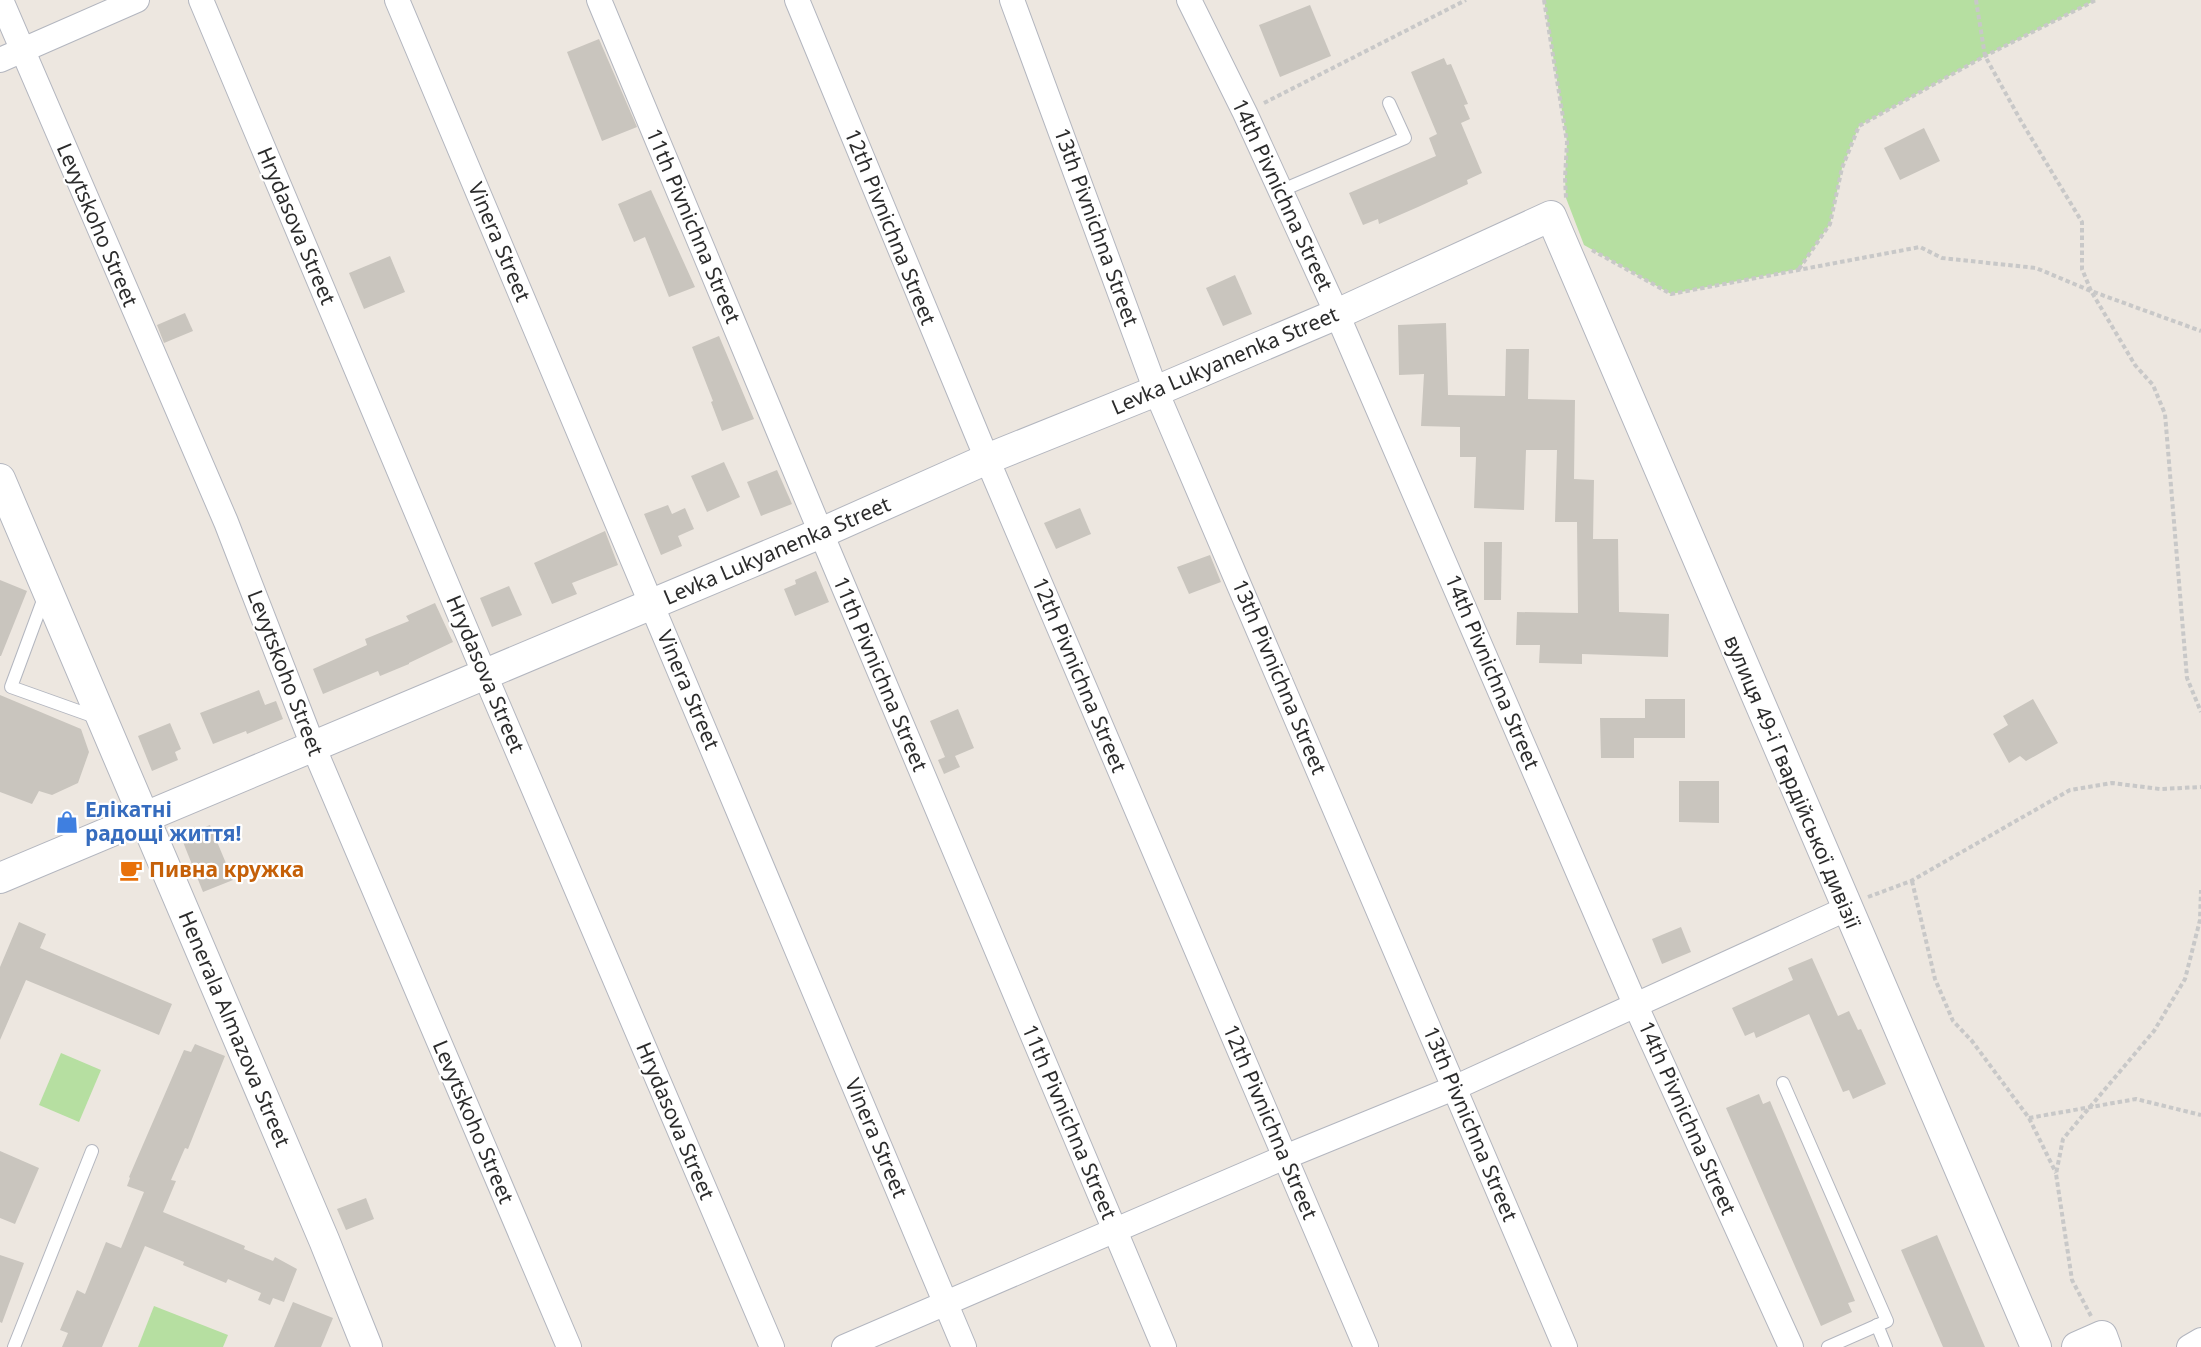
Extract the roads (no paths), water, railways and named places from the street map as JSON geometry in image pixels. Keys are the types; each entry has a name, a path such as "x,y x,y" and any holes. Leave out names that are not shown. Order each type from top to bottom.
{"street":[{"name":"Levytskoho Street","path":"1,0 226,522 313,746 569,1347"},
{"path":"0,60 137,0"},
{"name":"Hrydasova Street","path":"201,0 485,675 772,1347"},
{"name":"Vinera Street","path":"397,0 964,1347"},
{"name":"11th Pivnichna Street","path":"599,0 1164,1347"},
{"name":"12th Pivnichna Street","path":"797,0 987,459 1366,1347"},
{"name":"13th Pivnichna Street","path":"1012,0 1156,391 1565,1347"},
{"name":"14th Pivnichna Street","path":"1189,0 1245,113 1338,314 1635,1004 1791,1347"},
{"name":"Levka Lukyanenka Street","path":"0,878 652,605 987,459 1338,314 1559,213"},
{"name":"вулиця 49-ї Гвардійської дивізії","path":"1559,213 1846,909 2036,1347"},
{"name":"Henerala Almazova Street","path":"0,479 18,534 47,588 324,1240 366,1347"},
{"path":"844,1347 1285,1157 1454,1088 1846,909"},
{"path":"2188,1347 2201,1340"}],"lane":[{"path":"1280,191 1405,138 1389,103"},
{"path":"47,588 11,687 103,720"},
{"path":"1783,1083 1887,1321 1828,1347"},
{"path":"14,1347 92,1151"},
{"path":"1877,1325 1886,1347"}],"place":[{"name":"Елікатні радощі життя!","path":"67,822"},
{"name":"Пивна кружка","path":"131,870"}]}
